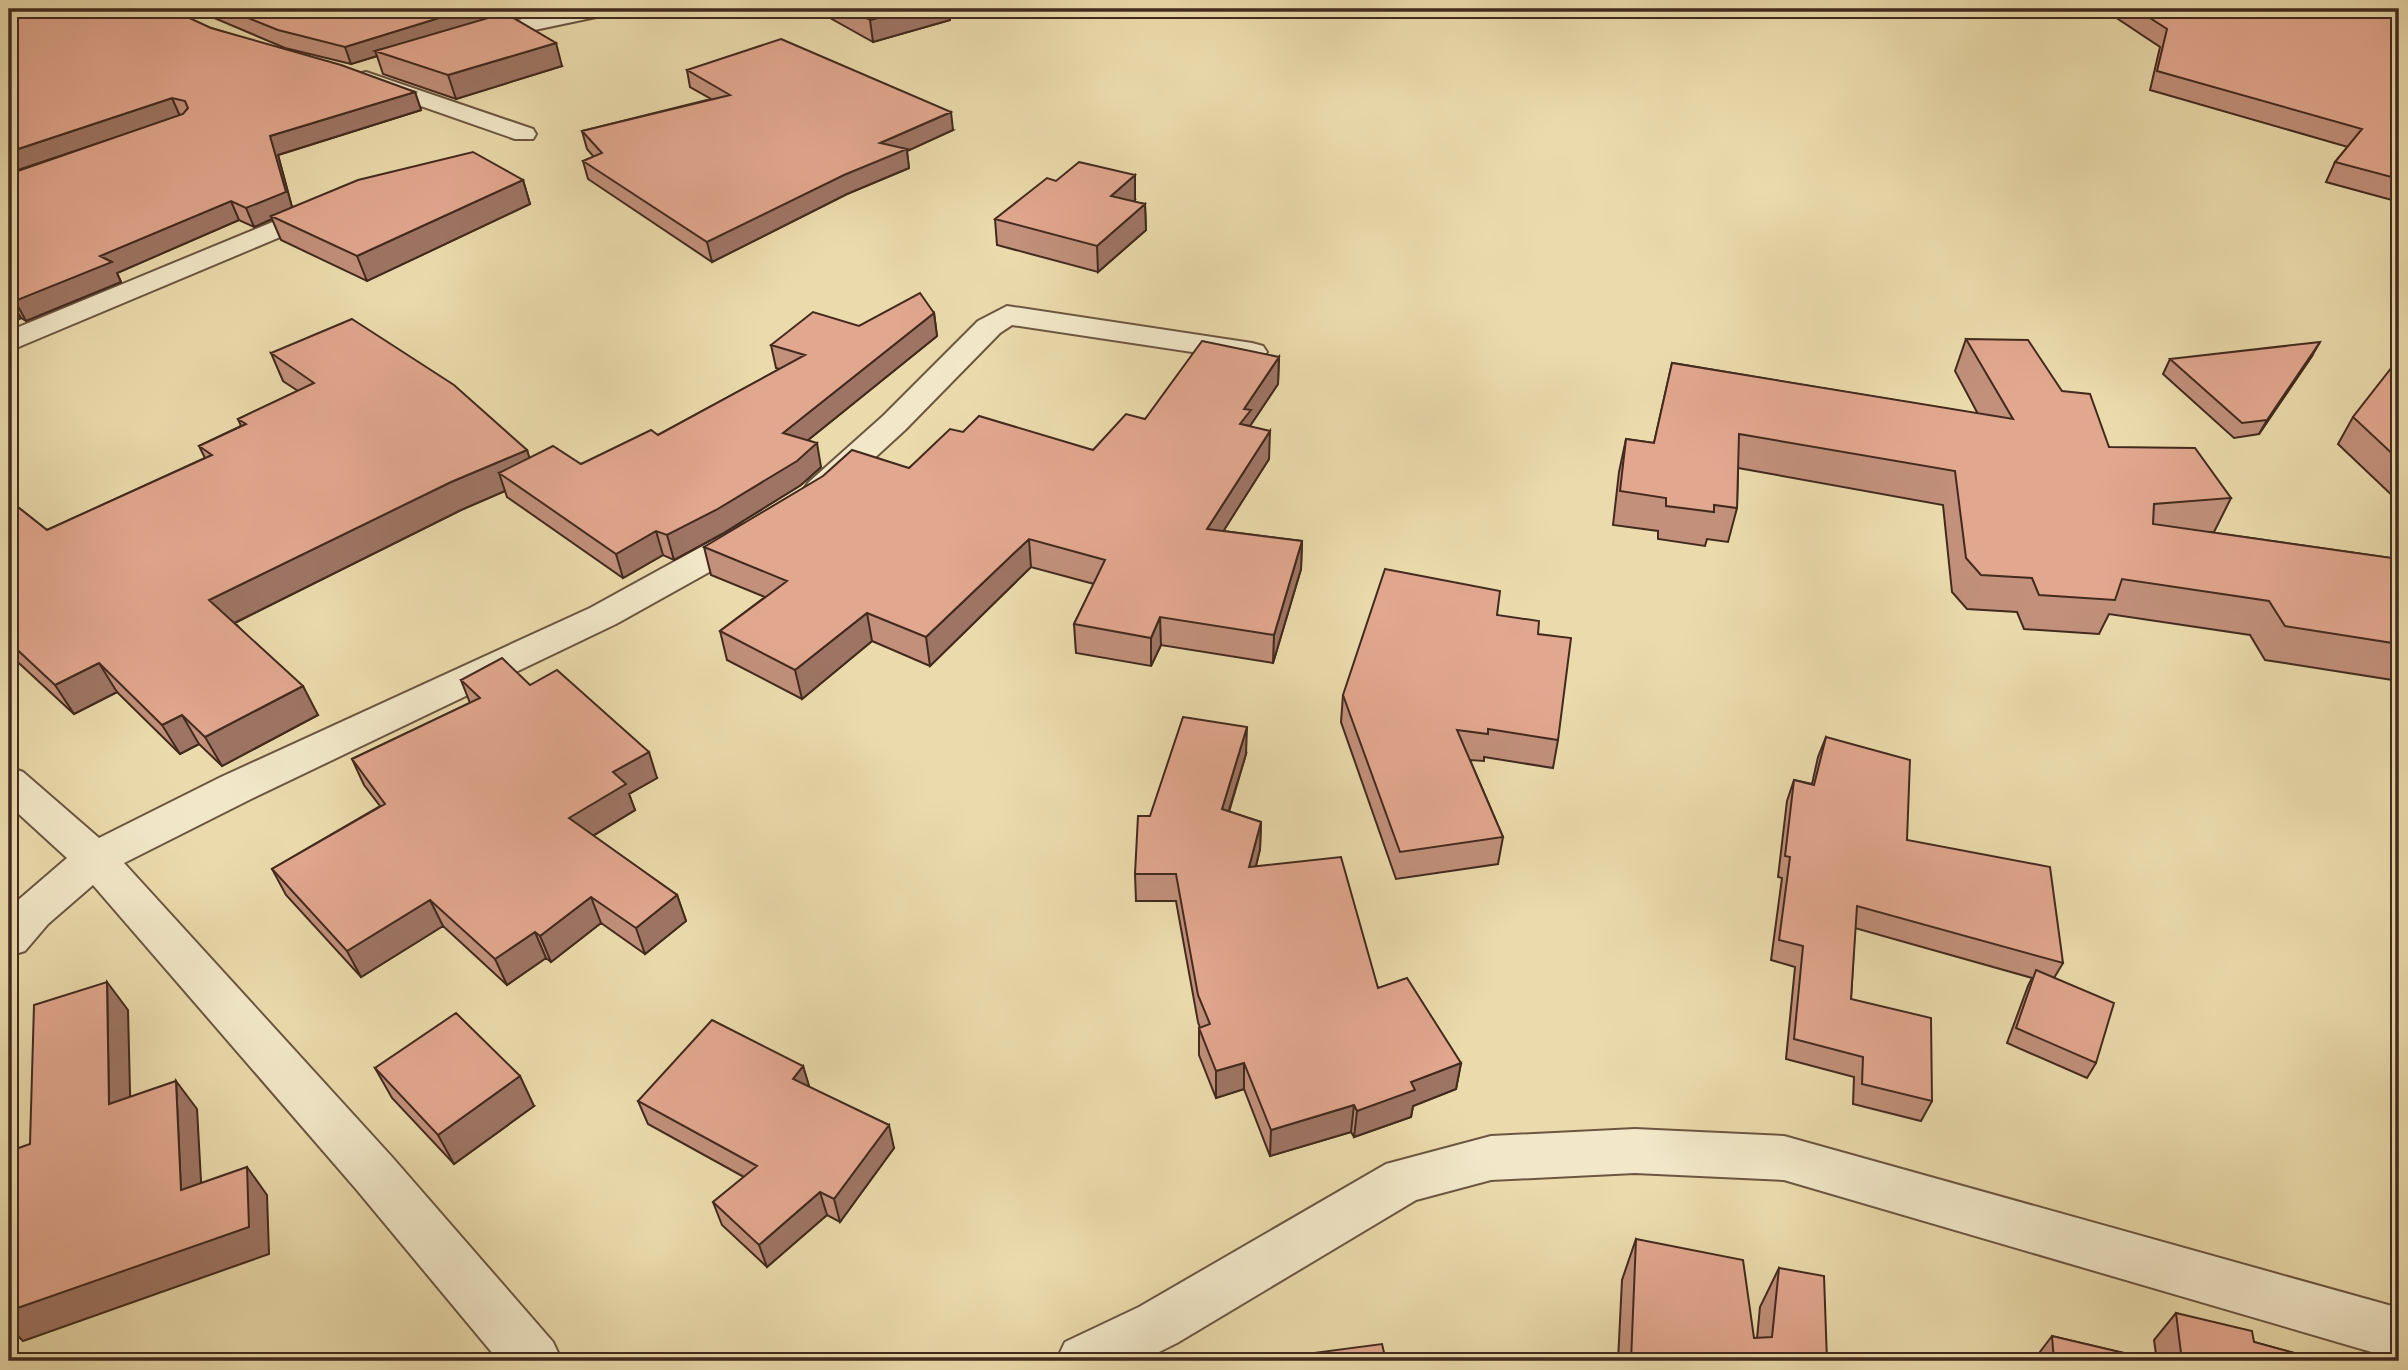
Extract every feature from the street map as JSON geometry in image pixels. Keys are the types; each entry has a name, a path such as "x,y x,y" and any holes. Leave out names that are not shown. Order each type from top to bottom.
{"street":[{"path":"455,41 601,9"},
{"path":"390,62 346,72 524,134"},
{"path":"9,342 352,197"},
{"path":"9,938 32,912 96,859 236,788 603,616 815,494 894,422 989,327 1007,315 1261,354"},
{"path":"9,782 96,859 374,1173 534,1361"},
{"path":"1084,1361 1158,1325 1404,1180 1491,1158 1635,1151 1784,1158 2399,1334"}],"building":[{"path":"9,9 170,9 211,28 341,65 415,92 270,136 286,192 246,208 231,201 100,256 112,262 15,301 9,299 9,174 183,114 188,108 185,101 172,98 9,152"},
{"path":"226,9 468,9 345,47 278,30"},
{"path":"849,9 911,9 870,20"},
{"path":"2136,9 2399,9 2399,179 2335,162 2362,129 2157,71 2167,29"},
{"path":"505,13 556,43 448,75 375,51"},
{"path":"781,39 951,112 880,143 907,149 844,175 707,242 583,161 602,153 582,131 730,95 687,70"},
{"path":"473,152 523,180 357,256 271,216 358,180"},
{"path":"1079,162 1135,175 1111,196 1145,204 1097,246 995,219 1047,178 1056,181"},
{"path":"920,293 934,313 783,433 817,443 797,461 716,510 667,535 656,531 616,554 499,473 553,446 581,464 651,430 658,435 805,355 771,345 813,312 859,326"},
{"path":"352,319 454,385 527,450 451,482 209,600 303,686 205,737 182,715 162,725 99,663 55,685 9,642 9,500 47,530 212,455 199,446 246,424 238,419 314,383 271,353"},
{"path":"1966,339 2028,340 2062,391 2090,394 2109,447 2195,448 2231,498 2154,504 2153,524 2399,559 2399,644 2285,626 2269,601 2122,579 2115,600 2039,595 2032,578 1981,575 1966,558 1955,471 1739,434 1737,508 1714,505 1714,512 1666,506 1666,498 1620,491 1626,439 1654,443 1672,363 2013,419"},
{"path":"1202,341 1279,357 1244,409 1251,410 1240,424 1270,431 1207,529 1302,541 1274,635 1160,617 1151,638 1074,624 1105,560 1029,539 926,637 867,613 795,670 720,631 787,581 704,547 823,476 852,450 909,468 950,429 963,432 979,416 1093,450 1126,414 1145,419"},
{"path":"2320,342 2267,420 2242,423 2170,359"},
{"path":"2392,367 2399,371 2399,460 2353,417"},
{"path":"1385,569 1500,591 1497,615 1539,621 1538,634 1571,638 1558,740 1488,729 1488,734 1457,730 1503,837 1400,852 1343,695"},
{"path":"502,658 530,685 557,670 649,752 613,772 626,784 569,818 677,895 636,928 591,897 540,936 535,932 495,959 430,900 347,951 272,869 385,804 352,759 480,698 461,680"},
{"path":"1183,717 1247,727 1222,809 1261,822 1249,867 1341,857 1378,988 1407,978 1461,1063 1411,1082 1415,1090 1357,1111 1354,1105 1271,1130 1244,1063 1216,1071 1199,1028 1210,1024 1198,995 1176,874 1135,874 1138,816 1150,816"},
{"path":"1826,737 1910,760 1907,840 2050,867 2063,963 1857,906 1851,999 1931,1018 1932,1101 1862,1084 1863,1057 1794,1039 1803,946 1779,940 1790,857 1785,856 1794,780 1814,785"},
{"path":"2036,970 2114,1003 2096,1063 2016,1028"},
{"path":"107,982 109,1104 176,1081 181,1190 247,1167 249,1227 9,1311 10,1151 30,1144 34,1005"},
{"path":"456,1013 520,1076 438,1135 375,1068"},
{"path":"712,1020 803,1066 793,1079 889,1125 834,1199 820,1192 759,1245 713,1202 757,1166 638,1101"},
{"path":"1636,1239 1743,1260 1754,1338 1772,1337 1779,1268 1824,1276 1827,1361 1631,1361"},
{"path":"2176,1313 2252,1331 2254,1342 2324,1361 2182,1361"},
{"path":"2052,1336 2158,1361 2054,1361"},
{"path":"1382,1344 1386,1361 1299,1361 1298,1355"}]}
